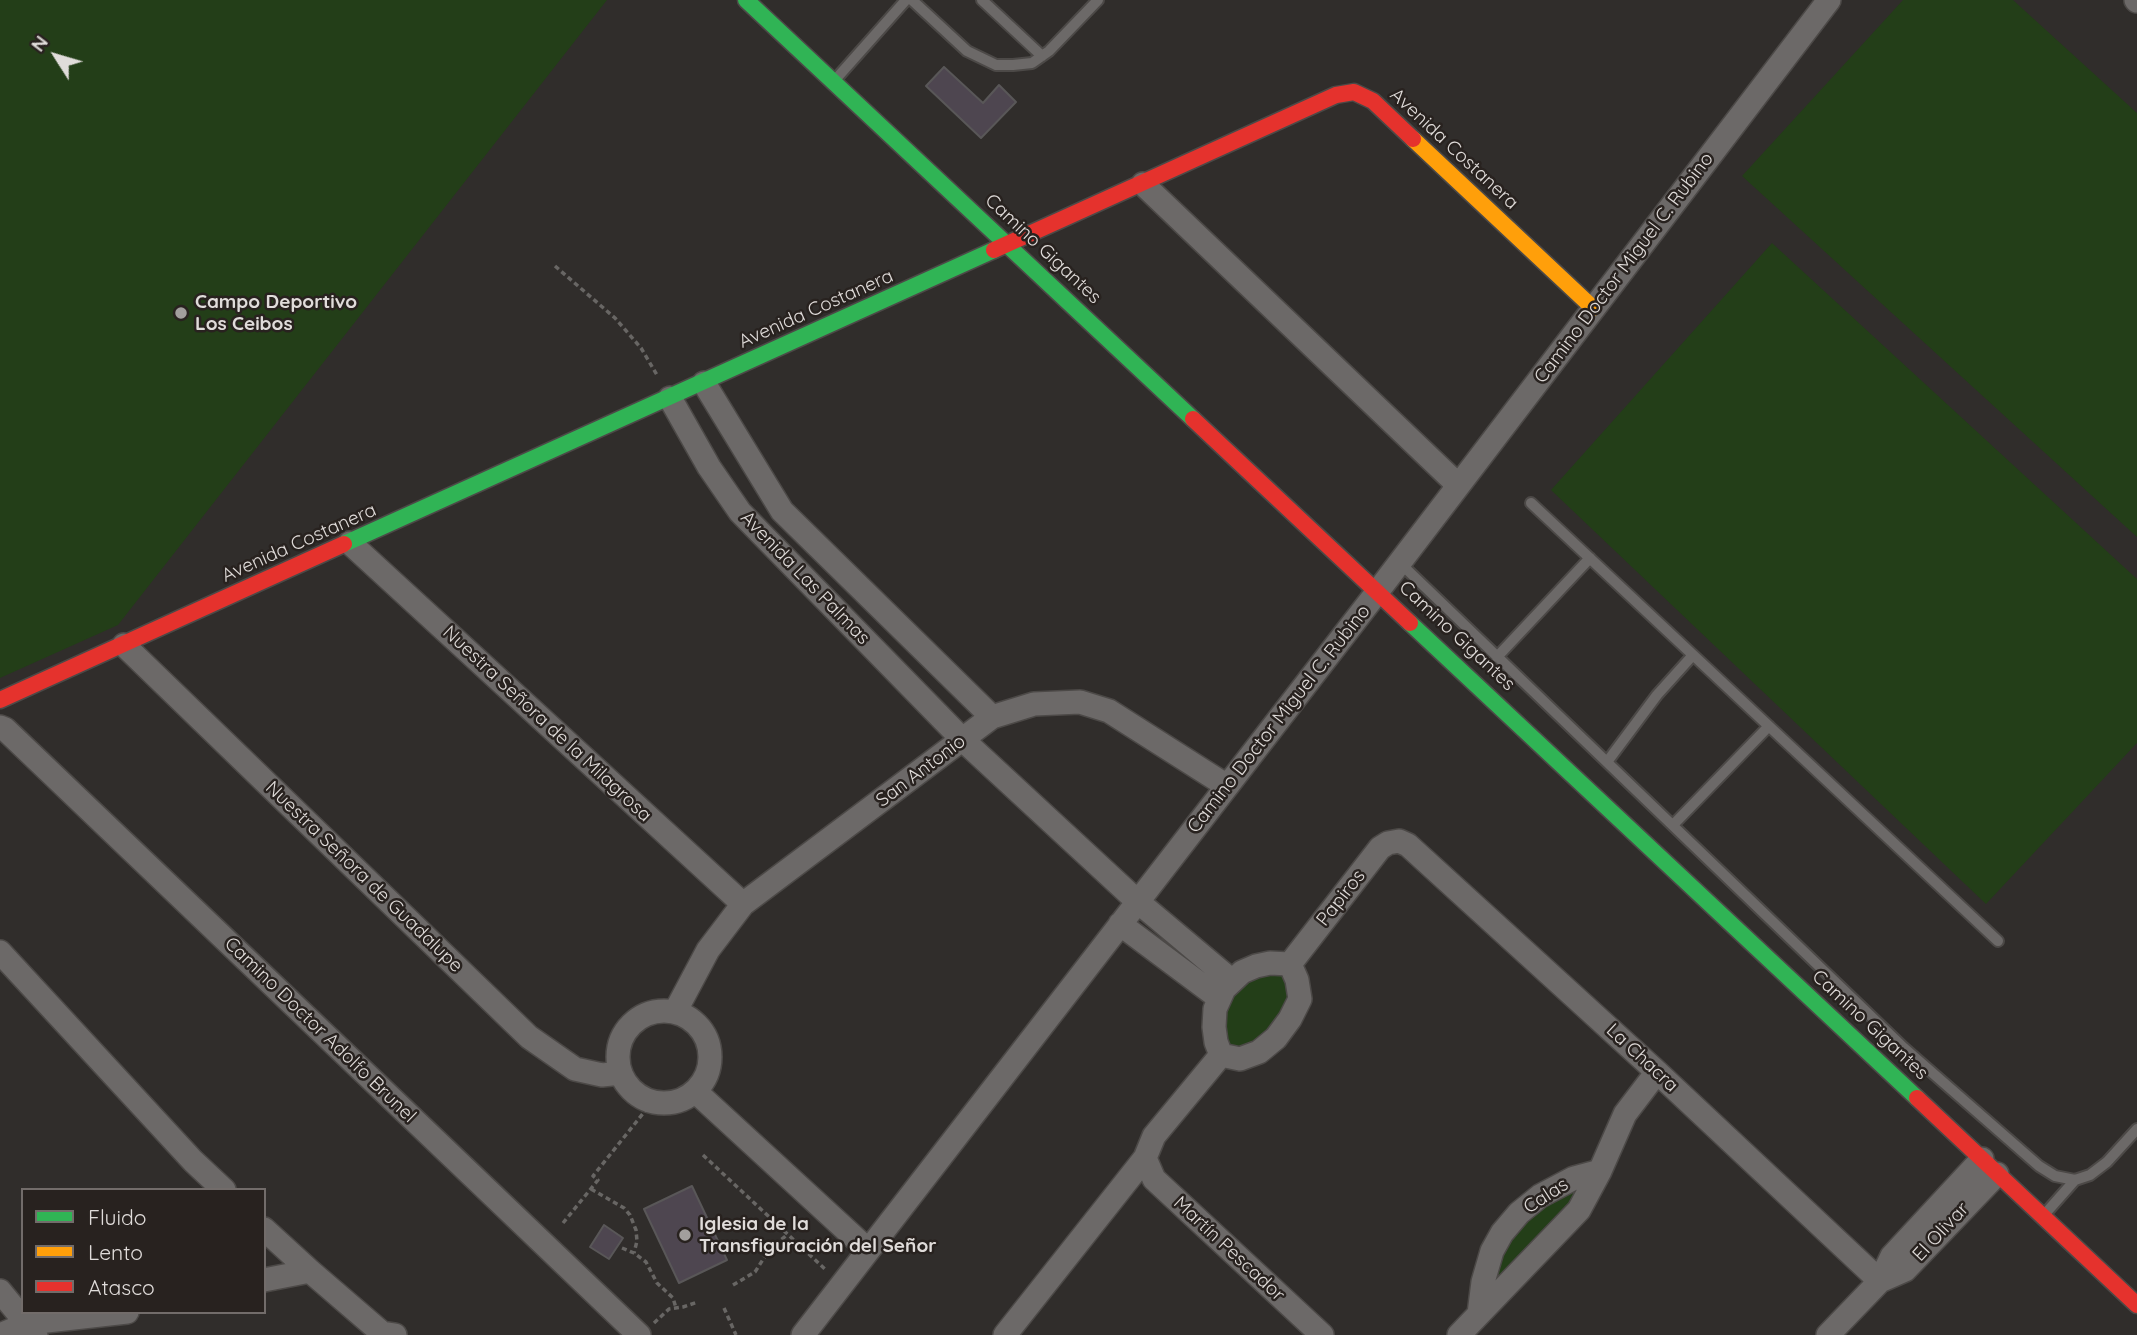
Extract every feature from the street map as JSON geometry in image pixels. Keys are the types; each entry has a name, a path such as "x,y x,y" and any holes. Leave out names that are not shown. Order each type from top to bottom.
{"street":[{"name":"Camino Gigantes","path":"746,0 2137,1305"},
{"name":"Camino Doctor Miguel C. Rubino","path":"803,1335 1378,591 1829,0"},
{"name":"Avenida Costanera","path":"0,700 1336,95 1354,92 1373,101 1593,308"},
{"path":"1143,184 1458,485"},
{"name":"Avenida Las Palmas","path":"704,383 782,511 992,717"},
{"name":"Avenida Las Palmas","path":"670,398 709,467 740,512 962,740 1137,901"},
{"name":"Nuestra Señora de la Milagrosa","path":"350,542 743,905"},
{"name":"Nuestra Señora de Guadalupe","path":"124,645 528,1037 575,1069 602,1075 621,1073"},
{"name":"San Antonio","path":"675,1012 709,950 743,905 992,717 1034,704 1080,702 1109,710 1227,786"},
{"name":"Camino Doctor Adolfo Brunel","path":"0,727 15,738 645,1331"},
{"name":"Papiros","path":"1290,964 1380,848 1399,841"},
{"name":"La Chacra","path":"1399,841 1418,852 1880,1281"},
{"path":"1137,901 1225,989"},
{"path":"1120,924 1225,989"},
{"path":"0,952 193,1161 222,1188"},
{"path":"1270,963 1290,964 1297,980 1300,999 1276,1038 1259,1052 1240,1059 1221,1055 1214,1027 1215,1009 1225,989 1242,972 1256,966 1270,963"},
{"path":"653,1012 675,1012 694,1022 707,1040 710,1062 702,1083 695,1091 675,1101 653,1101 634,1091 621,1073 618,1051 621,1041 634,1022 653,1012"},
{"path":"1005,1335 1144,1158 1154,1136 1221,1055"},
{"name":"Calas","path":"1460,1335 1579,1210 1625,1114 1657,1072"},
{"path":"695,1091 868,1250"},
{"name":"Martín Pescador","path":"1144,1158 1154,1179 1322,1335"},
{"name":"El Olivar","path":"1828,1335 1880,1281 1905,1270 1989,1166"},
{"name":"Calas","path":"1479,1314 1483,1282 1492,1251 1502,1233 1519,1213 1540,1196 1574,1178 1600,1171"},
{"path":"266,1231 387,1334"},
{"path":"266,1280 310,1271"},
{"path":"0,1291 33,1329"},
{"path":"0,1335 116,1314"}],"lane":[{"path":"834,82 906,0"},
{"path":"912,0 967,51 996,65 1032,63 1098,0"},
{"path":"982,0 1042,56"},
{"path":"1531,503 1998,941"},
{"path":"1497,657 1590,558"},
{"path":"1399,562 1904,1048 2039,1166 2055,1177 2075,1180 2090,1175 2107,1162 2137,1129"},
{"path":"1607,762 1657,695 1693,655"},
{"path":"1673,825 1769,726"},
{"path":"2042,1216 2075,1180"}],"path":[{"path":"555,266 615,318 640,348 670,398"},
{"path":"563,1223 598,1180 593,1176 653,1101"},
{"path":"703,1154 842,1284"},
{"path":"591,1189 624,1208 630,1215 636,1230 634,1253"},
{"path":"733,1285 755,1272 769,1250 788,1234"},
{"path":"622,1248 646,1262 657,1283 673,1298 676,1308"},
{"path":"645,1331 669,1309 698,1302"},
{"path":"724,1308 736,1335"}],"green space":[{"name":"Campo Deportivo Los Ceibos","path":"0,0 607,0 118,625 0,678"},
{"path":"1903,0 2013,0 2137,113 2137,537 1742,176"},
{"path":"1772,243 2137,579 2137,743 1986,904 1551,490"},
{"path":"1257,973 1287,975 1291,1002 1265,1041 1234,1052 1219,1031 1227,998"},
{"path":"1573,1190 1578,1197 1497,1288 1490,1276 1521,1219"}],"building":[{"path":"944,67 983,103 999,85 1016,102 981,138 926,86"},
{"name":"Iglesia de la Transfiguración del Señor","path":"692,1186 727,1260 679,1283 644,1209"},
{"path":"604,1225 623,1238 609,1259 590,1247"}],"traffic: fast":[{"path":"746,0 1193,419"},
{"path":"344,544 994,250"},
{"path":"1410,623 1917,1098"}],"traffic: slow":[{"path":"1413,139 1593,308"}],"traffic: jam":[{"path":"994,250 1336,95 1354,92 1373,101 1413,139"},
{"path":"1193,419 1410,623"},
{"path":"0,700 344,544"},
{"path":"1917,1098 2137,1305"}],"place":[{"name":"Campo Deportivo Los Ceibos","path":"181,313"},
{"name":"Iglesia de la Transfiguración del Señor","path":"685,1235"}]}
